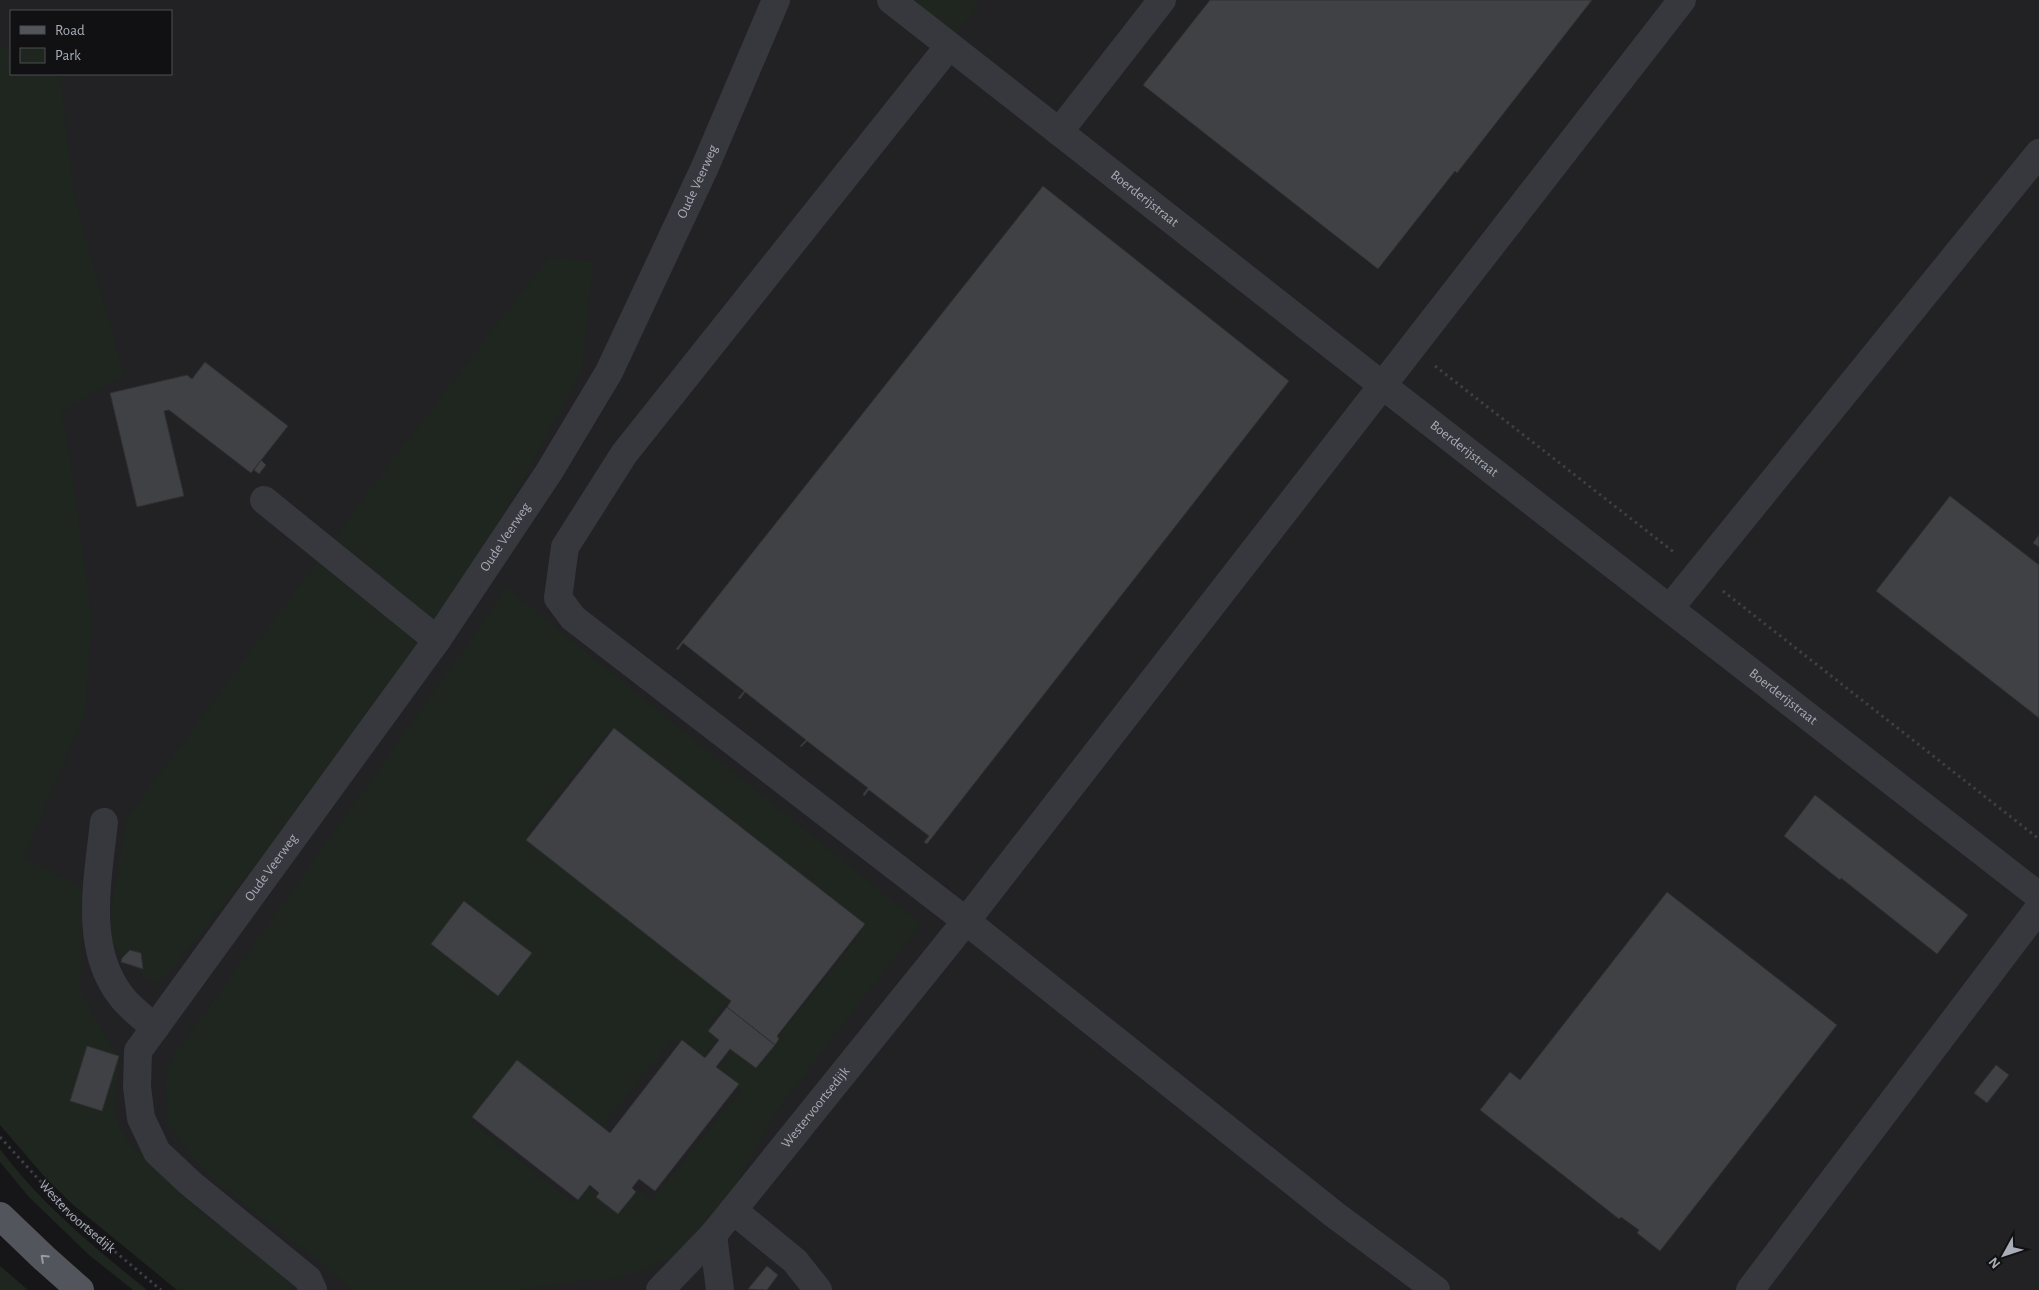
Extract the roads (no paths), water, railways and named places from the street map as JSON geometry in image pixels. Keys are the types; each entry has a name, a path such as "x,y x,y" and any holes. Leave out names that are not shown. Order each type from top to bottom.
{"main road":[{"path":"0,1216 80,1290"}],"street":[{"name":"Oude Veerweg","path":"313,1290 308,1279 190,1183 157,1152 141,1118 137,1087 138,1051 437,640 549,472 609,372 705,167 776,0"},
{"name":"Boerderijstraat","path":"891,0 2039,896"},
{"path":"1058,132 1162,0"},
{"name":"Westervoortsedijk","path":"660,1290 713,1236 734,1211 966,921 1682,0"},
{"path":"949,46 624,454 565,547 558,598 573,618 966,921 1335,1215 1436,1290"},
{"path":"1670,608 2039,153"},
{"path":"264,500 437,640"},
{"path":"104,822 97,897 98,947 109,976 122,997 155,1028"},
{"path":"1750,1290 2039,908"},
{"path":"734,1211 795,1261 818,1290"},
{"path":"713,1236 720,1290"}]}
